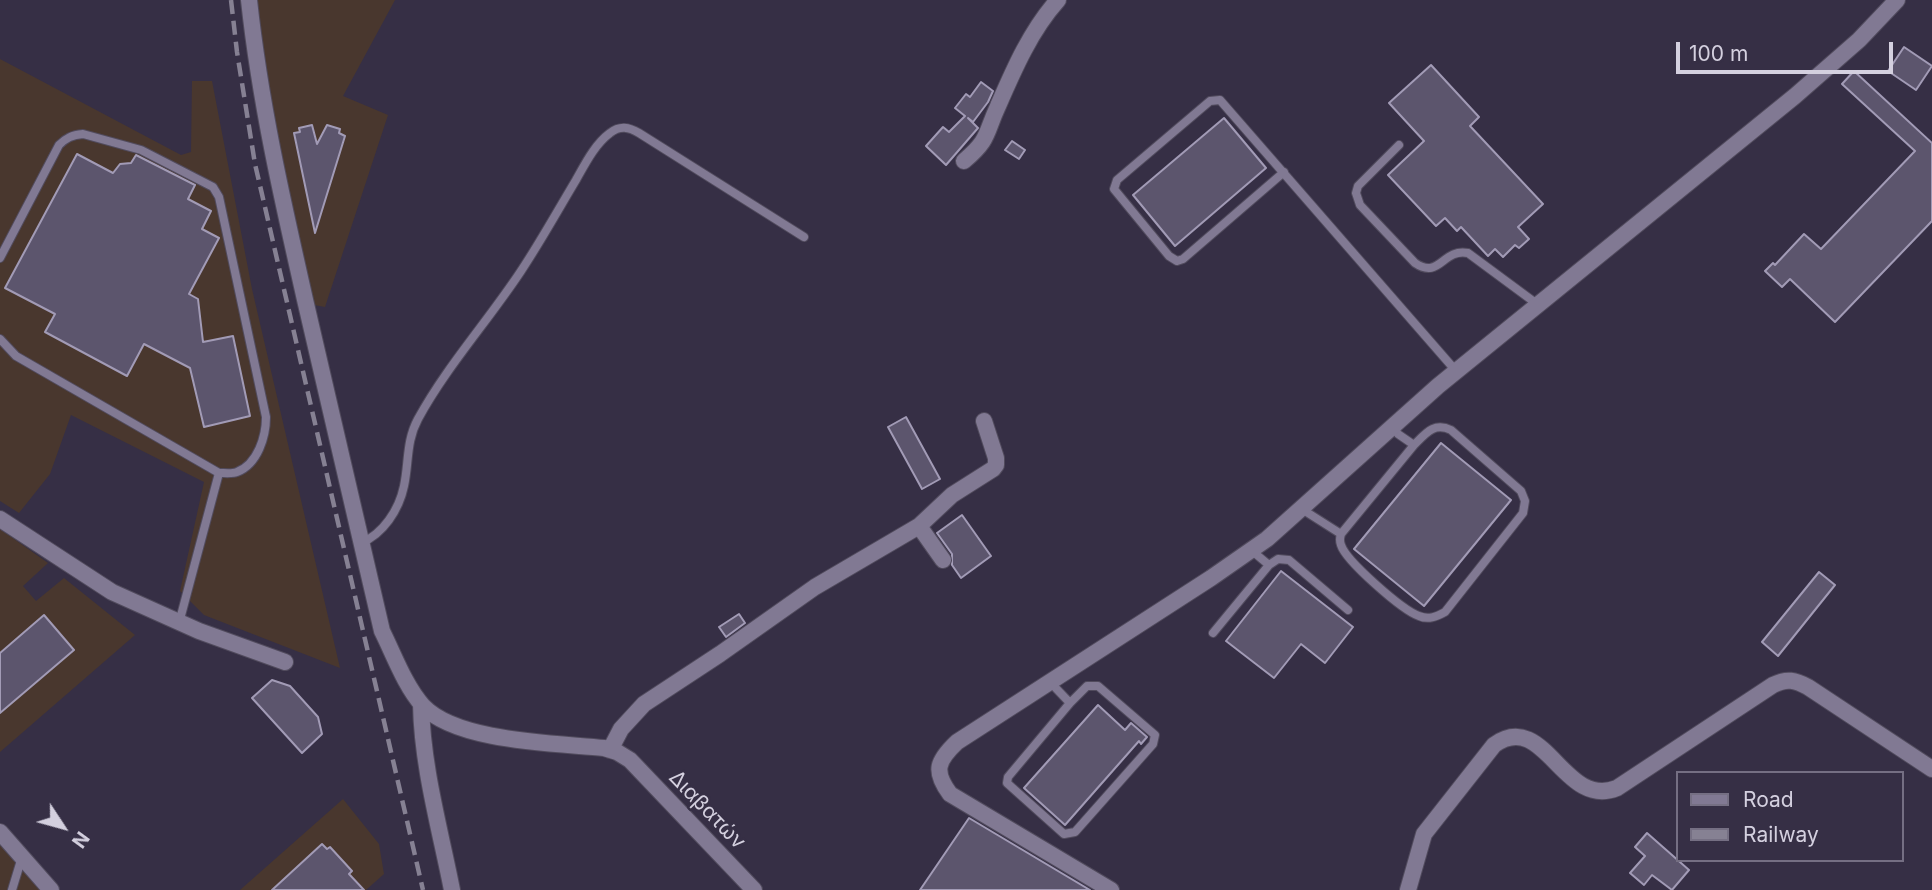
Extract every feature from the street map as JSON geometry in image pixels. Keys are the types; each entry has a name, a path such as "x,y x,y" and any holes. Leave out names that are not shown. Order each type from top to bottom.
{"street":[{"path":"249,0 255,58 275,167 382,631 421,704 441,719 477,732 516,741 610,750 621,729 644,704 816,587 919,526 952,495 985,476 996,465 984,421"},
{"path":"964,161 980,148 1034,31 1058,0"},
{"path":"1111,890 950,794 941,782 939,773 945,753 957,742 1267,539 1456,371 1795,96 1859,40 1897,0"},
{"path":"0,519 112,592 179,623 285,662"},
{"path":"919,526 943,560"},
{"path":"1408,890 1424,834 1494,745 1511,736 1527,738 1578,782 1598,793 1607,792 1773,685 1790,680 1808,687 1932,769"},
{"path":"421,704 421,727 452,890"},
{"name":"Διαβατών","path":"610,750 630,760 754,890"},
{"path":"0,832 51,890"}],"lane":[{"path":"1284,172 1183,259 1177,261 1169,257 1114,188 1117,180 1215,99 1226,105 1284,172 1456,371"},
{"path":"361,543 374,537 391,518 404,488 407,447 416,422 439,384 522,269 590,155 611,131 621,127 639,132 804,237"},
{"path":"0,258 59,145 74,135 83,134 141,150 213,187 219,197 266,417 266,431 261,446 247,465 237,473 219,473 16,356 0,340"},
{"path":"1399,145 1358,186 1356,193 1360,205 1415,263 1424,269 1431,269 1452,253 1468,253 1537,304"},
{"path":"1393,426 1398,434 1414,444"},
{"path":"1444,427 1451,430 1521,492 1525,502 1523,513 1445,612 1430,618 1414,614 1358,570 1341,545 1341,534 1414,444 1432,428 1444,427"},
{"path":"179,623 219,473"},
{"path":"1303,507 1341,534"},
{"path":"1251,550 1269,565"},
{"path":"1213,633 1269,565 1278,559 1289,560 1348,610"},
{"path":"1050,682 1070,703"},
{"path":"1094,685 1152,731 1155,738 1153,744 1078,829 1064,834 1007,783 1008,777 1070,703 1087,686 1094,685"},
{"path":"12,890 22,856"}],"shaded area":[{"path":"255,0 395,0 343,96 388,115 325,307 314,305 268,95"},
{"path":"0,59 181,155 191,152 192,81 212,81 252,289 340,668 204,615 180,591 204,482 71,415 50,474 19,513 0,501"},
{"path":"0,529 48,563 23,586 36,601 64,578 135,635 0,752"},
{"path":"343,799 379,844 384,874 366,890 240,890"},
{"path":"0,840 44,890 0,890"}],"building":[{"path":"1904,47 1932,66 1916,90 1888,71"},
{"path":"1431,65 1479,117 1470,126 1543,204 1518,227 1529,239 1519,248 1515,245 1503,257 1495,249 1488,256 1461,227 1457,231 1445,218 1436,226 1388,175 1424,141 1389,103"},
{"path":"1854,71 1932,143 1932,221 1835,322 1790,279 1782,287 1765,271 1773,263 1775,265 1804,234 1821,249 1915,151 1842,84"},
{"path":"981,82 993,91 973,122 968,118 978,128 946,165 926,146 943,127 949,132 965,116 955,108 966,94 970,97"},
{"path":"1224,118 1266,168 1175,246 1133,195"},
{"path":"312,125 317,144 327,125 340,129 339,133 345,136 315,233 294,133 300,132 299,128"},
{"path":"1012,141 1025,150 1019,159 1005,150"},
{"path":"77,154 113,173 120,164 131,163 136,155 195,185 188,199 211,211 202,229 219,238 189,294 198,299 203,342 233,336 250,416 204,427 190,368 144,344 127,376 45,332 55,314 5,288"},
{"path":"906,417 940,479 922,489 888,427"},
{"path":"1441,443 1511,500 1424,606 1354,549"},
{"path":"962,515 991,556 961,578 952,565 952,554 937,533"},
{"path":"1281,571 1353,627 1325,663 1301,644 1274,678 1226,641"},
{"path":"1819,572 1835,585 1778,656 1762,642"},
{"path":"739,614 745,623 726,637 719,627"},
{"path":"44,615 74,650 0,713 0,653"},
{"path":"272,680 290,686 318,717 322,734 302,753 252,698"},
{"path":"1098,705 1125,730 1131,723 1147,737 1141,744 1139,741 1065,825 1024,788"},
{"path":"969,818 1090,890 920,890"},
{"path":"1647,833 1676,859 1676,862 1689,870 1672,890 1652,875 1644,885 1630,873 1645,856 1635,847"},
{"path":"322,844 327,849 330,847 352,871 349,874 364,890 272,890"}],"railway":[{"path":"231,0 255,164 423,890"}]}
